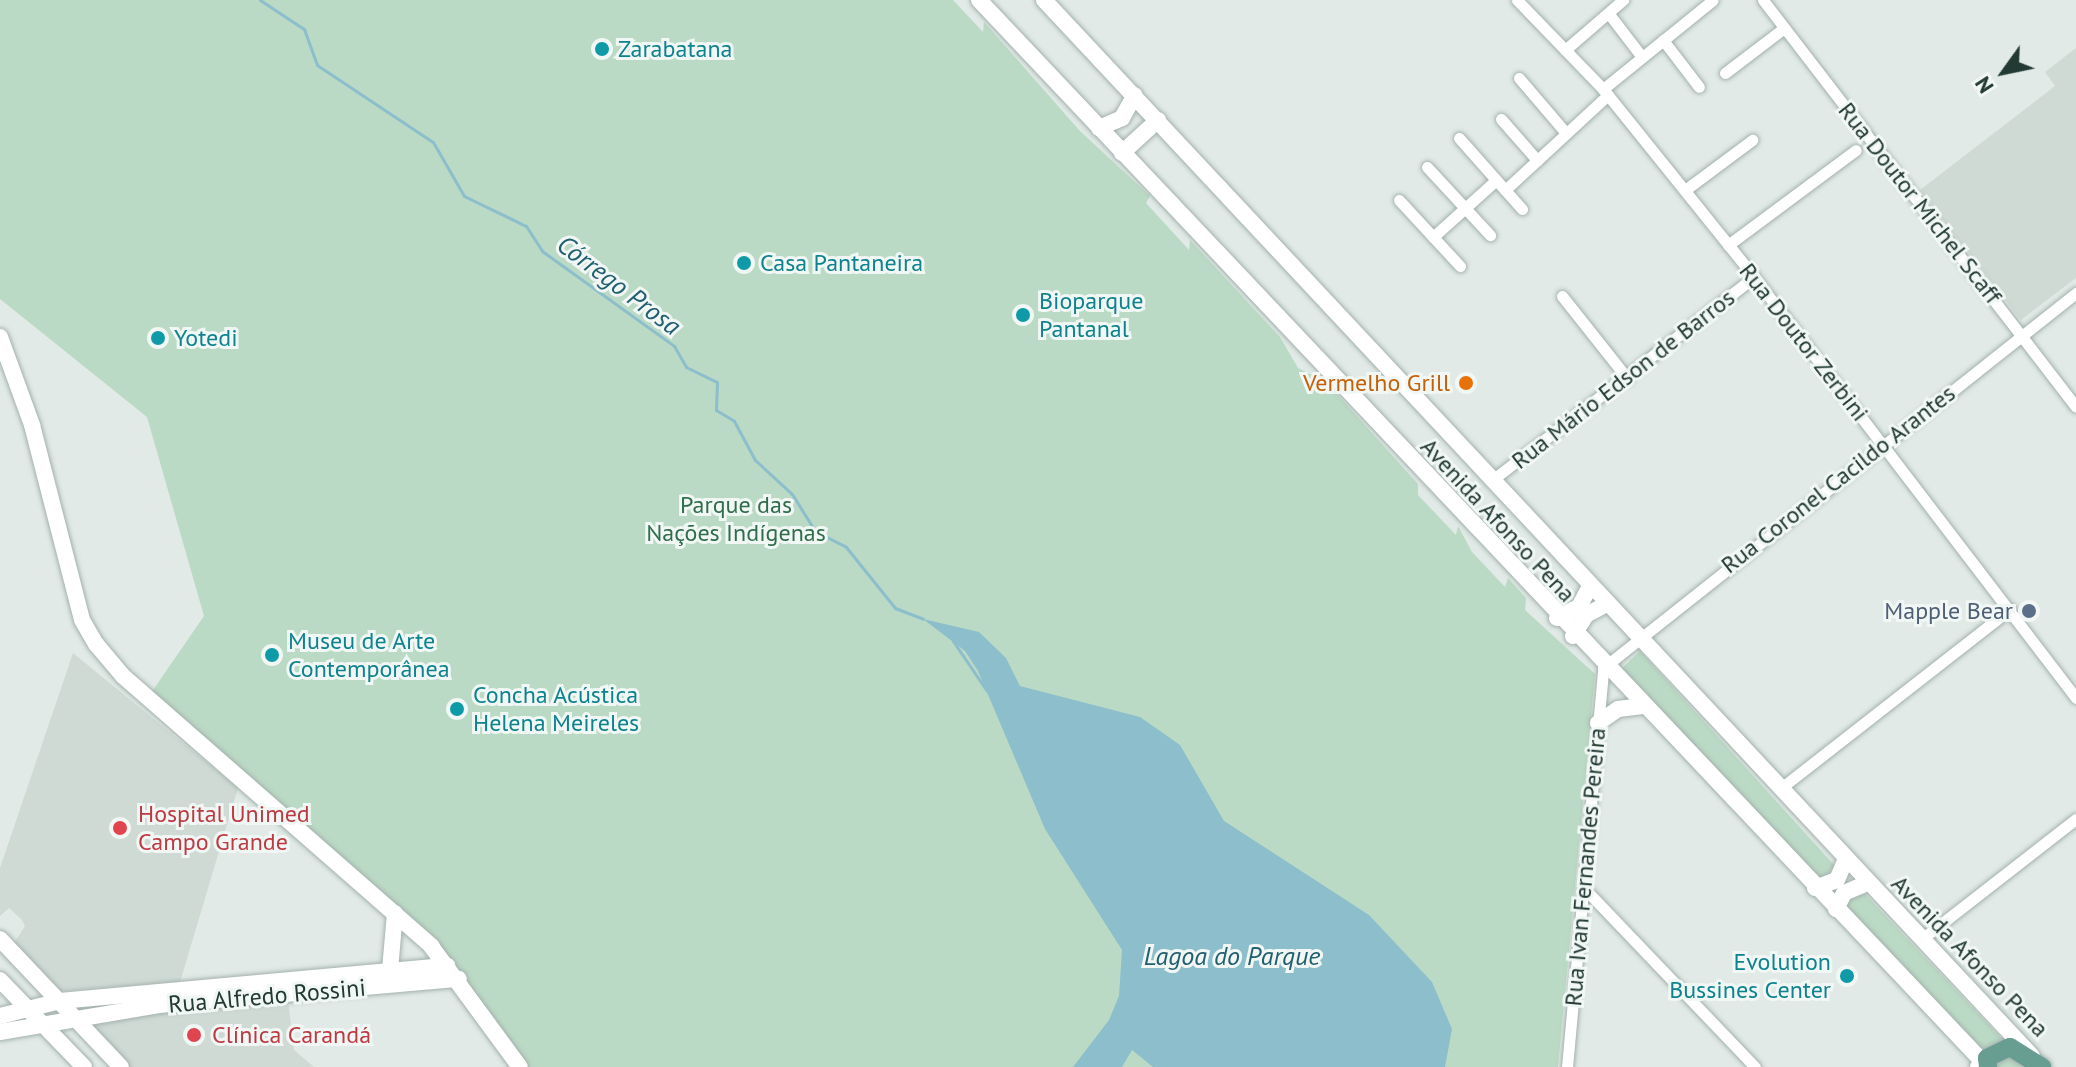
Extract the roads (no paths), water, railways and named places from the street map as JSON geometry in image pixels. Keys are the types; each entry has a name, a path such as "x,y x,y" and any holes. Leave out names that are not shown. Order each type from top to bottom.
{"main road":[{"name":"Avenida Afonso Pena","path":"979,0 1603,668 1643,706 1983,1065"},
{"name":"Avenida Afonso Pena","path":"1044,0 1781,788 1845,861 1923,938 2037,1062"},
{"path":"1099,128 1122,118 1135,95"},
{"path":"1122,153 1158,120"},
{"path":"0,337 32,425 82,620 96,644 123,676 395,913 459,979 520,1067"},
{"path":"1557,618 1579,607 1590,586"},
{"path":"1573,636 1586,615 1607,604"},
{"path":"1598,723 1618,709 1643,706"},
{"path":"1815,888 1837,880 1845,861"},
{"path":"1836,909 1844,893 1867,883"},
{"path":"390,970 395,913"},
{"path":"0,939 121,1067"},
{"path":"4,984 0,1013 60,1001 447,966"},
{"name":"Rua Alfredo Rossini","path":"0,1032 46,1026 74,1017 459,979"},
{"path":"4,984 84,1067"},
{"path":"1983,1065 2010,1047 2037,1062"}],"street":[{"name":"Rua Doutor Zerbini","path":"1517,0 1606,92 1685,190 2076,698"},
{"path":"1565,50 1623,0"},
{"path":"1505,190 1642,57 1713,0"},
{"name":"Rua Doutor Michel Scaff","path":"1763,0 2076,407"},
{"path":"1609,14 1642,57"},
{"path":"1725,73 1784,28"},
{"path":"1663,40 1699,87"},
{"path":"1519,78 1566,133"},
{"path":"1501,119 1537,160"},
{"path":"1459,138 1522,209"},
{"path":"1685,190 1752,140"},
{"path":"1728,245 1856,150"},
{"path":"1427,167 1490,235"},
{"path":"1433,237 1496,180"},
{"path":"1399,200 1460,266"},
{"name":"Rua Mário Edson de Barros","path":"1491,481 1754,277"},
{"name":"Rua Coronel Cacildo Arantes","path":"1603,668 1636,636 2076,293"},
{"path":"1562,296 1627,378"},
{"path":"1781,788 2010,609"},
{"name":"Rua Ivan Fernandes Pereira","path":"1567,1067 1603,668"},
{"path":"1923,938 2076,819"},
{"path":"1583,887 1755,1067"}],"water":[{"name":"Lagoa do Parque","path":"923,619 979,632 1006,658 1020,686 1140,717 1180,745 1224,821 1369,915 1432,982 1452,1029 1445,1067 1153,1067 1132,1050 1122,1067 1073,1067 1109,1020 1119,996 1122,950 1045,829 978,671 965,651"}],"waterway":[{"name":"Córrego Prosa","path":"260,0 304,29 317,65 433,142 464,196 526,226 542,251 674,346 686,367 717,382 716,410 734,421 755,460 792,494 815,531 846,547 895,608 923,619"},
{"path":"953,641 987,691"}],"place":[{"name":"Zarabatana","path":"602,49"},
{"name":"Casa Pantaneira","path":"744,263"},
{"name":"Bioparque Pantanal","path":"1023,315"},
{"name":"Yotedi","path":"158,338"},
{"name":"Vermelho Grill","path":"1466,383"},
{"name":"Mapple Bear","path":"2029,611"},
{"name":"Museu de Arte Contemporânea","path":"272,655"},
{"name":"Concha Acústica Helena Meireles","path":"457,709"},
{"name":"Hospital Unimed Campo Grande","path":"120,828"},
{"name":"Evolution Bussines Center","path":"1847,976"},
{"name":"Clínica Carandá","path":"194,1035"}],"park label":[{"name":"Parque das Nações Indígenas","path":"736,519"}]}
